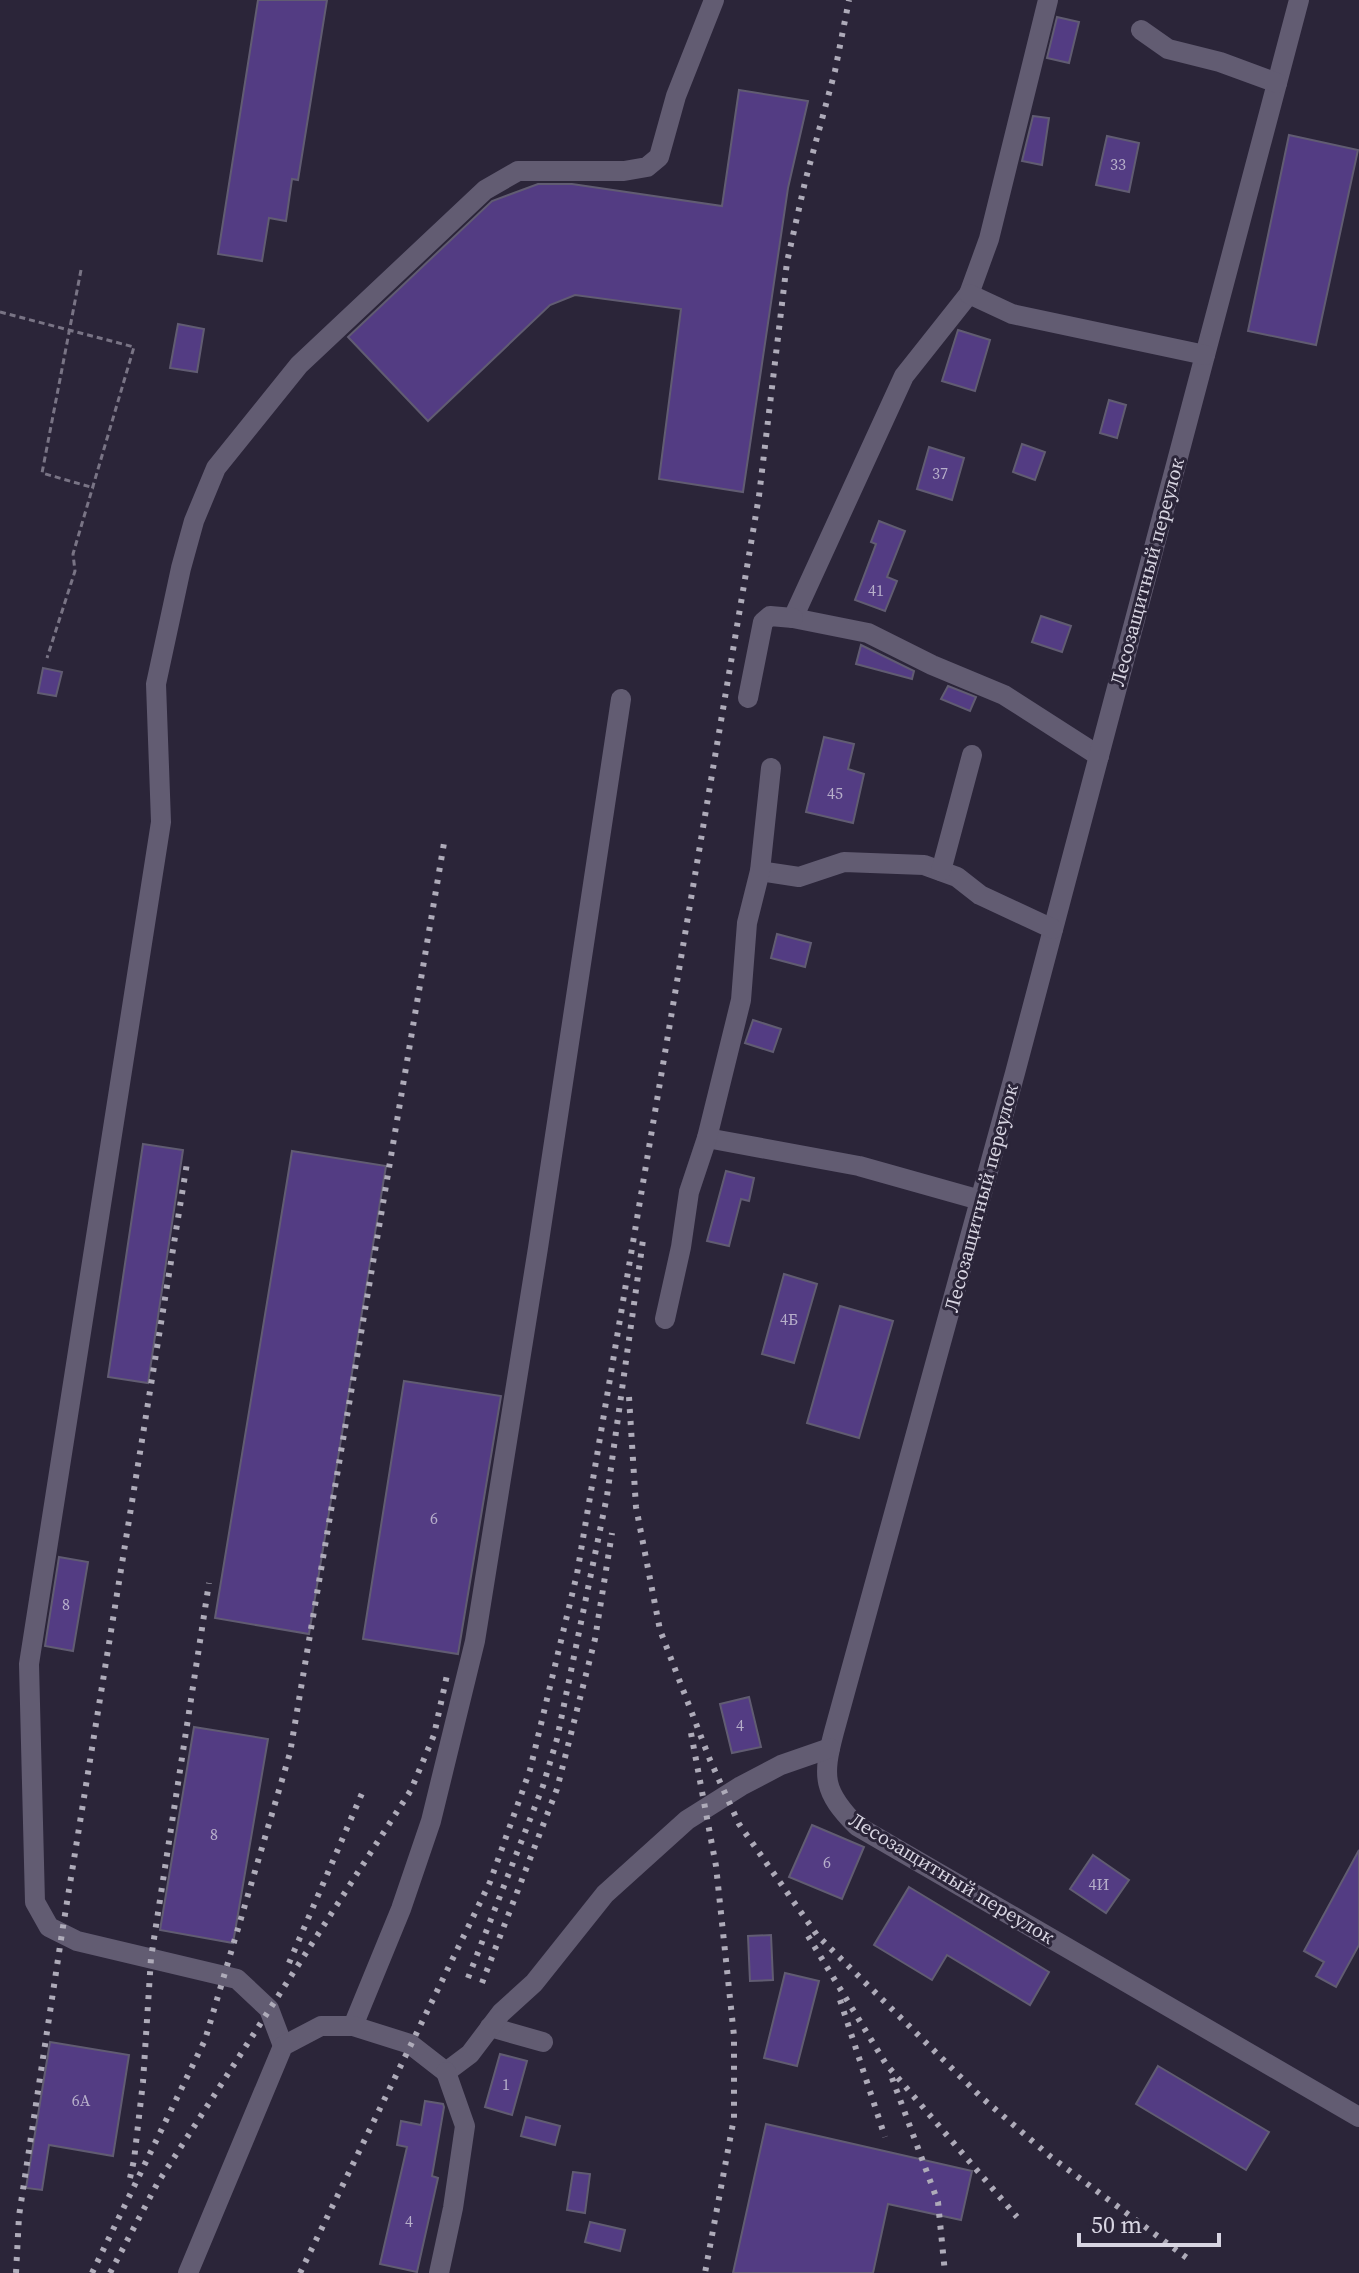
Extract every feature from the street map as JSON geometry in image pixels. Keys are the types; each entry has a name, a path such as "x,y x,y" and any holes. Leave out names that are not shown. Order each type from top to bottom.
{"street":[{"path":"283,2046 269,2009 237,1979 77,1941 49,1927 35,1902 29,1664 161,822 156,684 159,669 194,521 216,468 299,365 485,190 518,171 624,171 647,167 659,157 676,96 714,0"},
{"path":"793,618 904,376 969,294 989,239 1048,0"},
{"name":"Лесозащитный переулок","path":"1299,0 1053,929 830,1748 825,1781 837,1806 857,1826 1359,2117"},
{"path":"1141,30 1168,49 1220,62 1277,83"},
{"path":"969,294 1012,314 1205,355"},
{"path":"748,698 763,622 770,616 793,618 868,633 932,665 1004,695 1099,756"},
{"path":"353,2026 401,1909 431,1821 475,1641 621,699"},
{"path":"941,871 972,755"},
{"path":"665,1319 689,1192 707,1138 741,1000 747,923 760,871 771,768"},
{"path":"760,871 799,877 844,862 924,865 957,877 980,895 1053,929"},
{"path":"707,1138 859,1166 980,1200"},
{"path":"446,2072 470,2054 501,2013 534,1983 605,1894 687,1820 781,1765 830,1748"},
{"path":"188,2273 283,2046 321,2026 353,2026 410,2044 446,2072 465,2126 453,2208 439,2273"},
{"path":"490,2027 543,2042"}],"path":[{"path":"81,270 42,473 94,488"},
{"path":"0,312 134,347 73,554 75,571 47,658"}],"building":[{"path":"258,0 327,0 298,180 292,179 286,221 269,218 262,261 218,254"},
{"path":"1057,17 1079,22 1069,63 1047,58"},
{"path":"739,90 808,101 788,188 743,492 659,479 681,309 575,295 550,305 428,421 348,337 492,201 538,184 572,184 722,206"},
{"path":"1033,116 1049,118 1042,165 1022,161"},
{"path":"1289,135 1358,150 1316,345 1248,331"},
{"path":"1107,136 1139,143 1129,192 1096,185"},
{"path":"178,324 204,329 197,372 170,368"},
{"path":"958,330 990,340 975,391 942,381"},
{"path":"1109,400 1126,405 1117,438 1100,433"},
{"path":"1022,444 1045,452 1035,480 1013,472"},
{"path":"929,447 964,458 952,500 917,489"},
{"path":"879,521 905,531 887,577 897,581 885,611 855,600 876,544 871,542"},
{"path":"1041,616 1071,626 1062,652 1032,642"},
{"path":"861,645 914,671 912,679 856,664"},
{"path":"43,668 62,672 56,696 38,693"},
{"path":"948,686 976,697 970,711 941,699"},
{"path":"824,737 854,744 848,769 864,774 853,823 806,812"},
{"path":"777,934 811,943 805,967 771,958"},
{"path":"753,1020 781,1029 773,1052 745,1043"},
{"path":"143,1144 183,1150 148,1383 108,1377"},
{"path":"292,1151 386,1166 309,1634 215,1618"},
{"path":"726,1171 754,1178 749,1201 741,1199 729,1246 707,1241"},
{"path":"784,1274 817,1284 794,1363 762,1354"},
{"path":"840,1306 893,1321 859,1438 807,1423"},
{"path":"404,1381 501,1396 458,1654 363,1639"},
{"path":"59,1557 88,1562 73,1651 45,1646"},
{"path":"749,1697 761,1747 732,1753 720,1704"},
{"path":"194,1727 268,1739 233,1943 160,1930"},
{"path":"812,1825 864,1847 842,1899 789,1877"},
{"path":"1359,1850 1359,1945 1336,1987 1316,1976 1324,1962 1304,1951"},
{"path":"1093,1855 1129,1880 1106,1913 1070,1889"},
{"path":"909,1887 1049,1972 1030,2005 947,1955 932,1980 874,1945"},
{"path":"771,1935 773,1980 750,1981 748,1936"},
{"path":"785,1973 819,1981 797,2066 764,2058"},
{"path":"50,2042 129,2055 113,2156 49,2145 42,2190 26,2188"},
{"path":"500,2054 527,2061 512,2115 485,2107"},
{"path":"1158,2066 1269,2132 1246,2170 1136,2104"},
{"path":"425,2101 443,2104 444,2107 432,2176 438,2178 417,2272 380,2264 407,2147 397,2145 401,2121 421,2125"},
{"path":"526,2117 560,2126 555,2145 521,2136"},
{"path":"766,2124 972,2171 961,2220 888,2204 873,2273 733,2273"},
{"path":"573,2172 590,2174 585,2213 567,2210"},
{"path":"590,2222 625,2230 620,2251 585,2242"}],"railway":[{"path":"300,2273 490,1882 530,1770 577,1574 759,496 787,262 835,71 849,0"},
{"path":"92,2273 205,2040 290,1753 444,843"},
{"path":"16,2273 19,2216 62,1933 187,1163"},
{"path":"468,1978 543,1786 557,1739 607,1496 643,1240"},
{"path":"629,1397 636,1507 660,1630 710,1760 739,1824 817,1935 981,2097 1051,2157 1187,2258"},
{"path":"482,1983 557,1789 595,1639 612,1533"},
{"path":"130,2178 143,2082 151,1958 209,1583"},
{"path":"110,2273 157,2184 411,1790 434,1735 447,1675"},
{"path":"691,1733 716,1866 734,2036 734,2118 705,2273"},
{"path":"289,1963 363,1791"},
{"path":"808,1936 886,2064 1017,2217"},
{"path":"840,2000 885,2137"},
{"path":"892,2078 938,2202 945,2273"}]}
